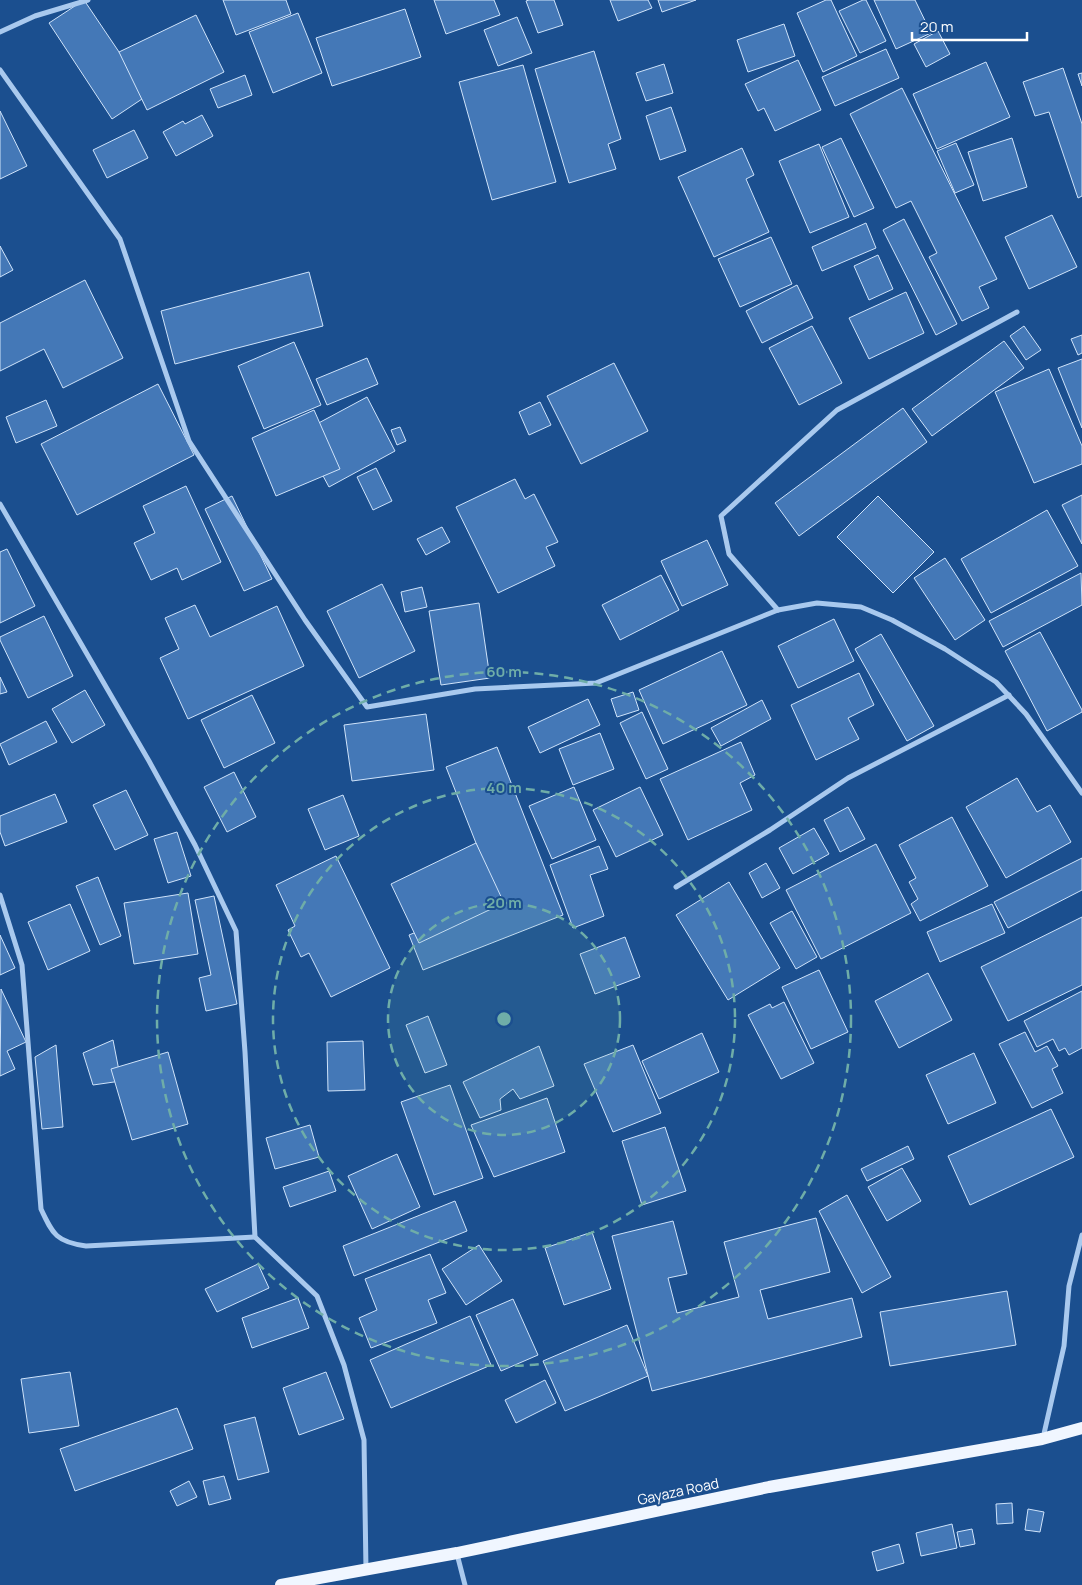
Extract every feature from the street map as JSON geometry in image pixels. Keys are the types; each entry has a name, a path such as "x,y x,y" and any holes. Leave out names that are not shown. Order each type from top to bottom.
{"main road":[{"name":"Gayaza Road","path":"281,1585 457,1553 769,1487 1042,1439 1082,1428"}],"street":[{"path":"0,32 35,16 88,0"},
{"path":"0,70 120,239 189,441 305,620 367,707 475,689 596,683 778,610 817,603 861,608 892,620 945,649 996,682 1026,714 1082,793"},
{"path":"778,610 729,554 720,516 837,410 1017,312"},
{"path":"0,504 150,761 195,845 236,931 246,1062 255,1237 317,1296 344,1365 364,1440 366,1571"},
{"path":"676,887 770,830 848,778 1008,695"},
{"path":"0,895 22,965 41,1209 50,1230 67,1243 86,1246 255,1237"},
{"path":"1042,1439 1064,1346 1069,1286 1082,1235"},
{"path":"457,1553 465,1585"}],"building":[{"path":"84,0 148,95 112,119 49,23"},
{"path":"223,0 286,0 291,14 236,35"},
{"path":"434,0 494,0 500,15 446,34"},
{"path":"554,0 563,25 538,33 526,1"},
{"path":"610,0 648,0 652,8 618,21"},
{"path":"658,0 696,0 662,12"},
{"path":"826,0 831,0 857,56 823,72 797,13"},
{"path":"866,0 886,41 860,53 839,11"},
{"path":"874,0 915,0 931,33 896,49"},
{"path":"405,9 421,57 332,86 316,38"},
{"path":"298,13 322,73 273,93 249,32"},
{"path":"196,15 224,72 147,110 119,52"},
{"path":"517,17 532,53 498,66 484,30"},
{"path":"784,24 795,56 748,72 737,40"},
{"path":"938,31 950,54 926,67 914,44"},
{"path":"886,49 899,78 835,106 822,77"},
{"path":"594,51 621,139 608,144 616,169 569,183 535,69"},
{"path":"798,60 821,110 775,131 764,108 758,111 745,84"},
{"path":"986,62 1010,117 937,149 913,94"},
{"path":"664,64 673,93 646,101 636,73"},
{"path":"523,65 556,182 492,200 459,82"},
{"path":"1063,68 1082,124 1082,196 1078,198 1049,112 1035,116 1023,82"},
{"path":"1082,73 1082,86 1078,74"},
{"path":"245,75 252,95 218,108 210,89"},
{"path":"902,88 997,279 979,287 989,308 962,321 929,257 937,253 911,201 896,208 850,114"},
{"path":"671,107 686,151 660,160 646,116"},
{"path":"0,111 27,166 0,179"},
{"path":"202,115 213,136 176,156 163,132 183,121 185,124"},
{"path":"134,130 148,158 107,178 93,150"},
{"path":"841,138 874,208 854,217 822,147"},
{"path":"1012,138 1027,187 983,201 968,152"},
{"path":"956,143 974,185 955,193 937,151"},
{"path":"819,144 849,217 810,233 779,161"},
{"path":"742,148 754,175 746,179 769,232 714,257 678,177"},
{"path":"1052,215 1077,267 1029,289 1005,237"},
{"path":"904,219 957,324 936,335 883,230"},
{"path":"866,223 876,248 822,271 812,247"},
{"path":"771,237 792,284 740,307 718,259"},
{"path":"0,246 13,270 0,277"},
{"path":"878,255 893,289 869,300 854,266"},
{"path":"309,272 323,326 175,364 161,311"},
{"path":"85,280 123,358 63,388 44,349 0,371 0,323"},
{"path":"797,285 813,318 762,343 746,311"},
{"path":"906,292 924,333 869,359 849,318"},
{"path":"812,326 842,383 799,405 769,348"},
{"path":"1024,326 1041,350 1026,360 1010,336"},
{"path":"1082,335 1082,353 1078,355 1071,339"},
{"path":"1004,341 1024,368 932,436 912,409"},
{"path":"294,342 321,405 264,429 238,366"},
{"path":"367,358 378,384 327,405 316,379"},
{"path":"1082,359 1082,428 1058,368"},
{"path":"614,363 648,431 581,464 547,396"},
{"path":"1049,369 1082,446 1082,464 1034,483 995,392"},
{"path":"158,384 194,455 77,515 41,444"},
{"path":"367,397 395,451 329,487 300,433"},
{"path":"46,400 57,426 16,443 6,417"},
{"path":"540,402 551,425 529,435 519,412"},
{"path":"903,408 927,442 799,536 775,503"},
{"path":"314,410 340,469 276,496 252,438"},
{"path":"400,427 406,441 397,445 391,430"},
{"path":"376,468 392,501 373,510 357,477"},
{"path":"515,479 525,499 534,494 558,542 546,547 555,566 498,593 456,507"},
{"path":"186,486 221,562 182,580 177,568 151,580 134,543 155,533 143,506"},
{"path":"1082,495 1082,544 1062,505"},
{"path":"232,496 272,579 244,591 205,509"},
{"path":"878,496 934,552 893,593 837,537"},
{"path":"1047,510 1078,566 991,613 961,559"},
{"path":"442,527 450,542 426,555 417,539"},
{"path":"707,540 728,585 682,606 661,561"},
{"path":"7,549 35,606 0,623 0,552"},
{"path":"945,558 985,620 955,640 914,578"},
{"path":"1081,573 1082,605 1003,647 989,621"},
{"path":"661,575 679,610 620,640 602,605"},
{"path":"382,584 415,651 359,678 327,611"},
{"path":"422,587 427,607 405,612 401,592"},
{"path":"479,603 490,678 441,685 429,611"},
{"path":"195,605 210,637 277,606 304,666 188,719 160,658 179,649 165,618"},
{"path":"44,616 73,676 28,698 0,637"},
{"path":"834,619 854,661 798,688 778,646"},
{"path":"1040,632 1082,710 1082,712 1047,731 1005,651"},
{"path":"881,634 934,726 907,741 855,649"},
{"path":"722,651 747,705 663,744 639,690"},
{"path":"859,673 874,705 848,718 859,739 816,760 791,705"},
{"path":"0,677 7,692 0,694"},
{"path":"85,690 105,725 72,743 52,709"},
{"path":"633,692 639,710 617,717 611,699"},
{"path":"252,695 275,743 224,768 201,720"},
{"path":"588,699 600,725 540,753 528,727"},
{"path":"762,700 771,719 721,746 711,728"},
{"path":"642,712 668,769 646,779 620,723"},
{"path":"426,714 434,770 352,781 344,725"},
{"path":"46,721 57,742 9,765 0,744"},
{"path":"600,733 614,769 573,785 559,749"},
{"path":"741,742 755,775 740,783 752,810 688,840 660,779"},
{"path":"497,747 563,915 423,970 409,935 498,899 446,767"},
{"path":"234,772 256,817 227,832 204,787"},
{"path":"1017,778 1037,812 1050,805 1071,842 1006,878 966,807"},
{"path":"574,787 596,840 552,859 529,806"},
{"path":"640,787 663,835 616,857 593,810"},
{"path":"126,790 148,835 115,850 93,805"},
{"path":"55,794 67,822 5,846 0,832 0,816"},
{"path":"343,795 359,836 325,850 308,809"},
{"path":"848,807 865,839 840,852 824,820"},
{"path":"952,817 988,886 920,921 911,904 918,899 909,882 916,878 899,845"},
{"path":"814,828 829,854 793,874 779,848"},
{"path":"177,832 191,876 168,883 154,839"},
{"path":"476,843 504,903 419,943 391,884"},
{"path":"876,844 911,913 821,959 786,890"},
{"path":"599,846 608,869 590,875 604,916 573,928 550,865"},
{"path":"336,856 390,968 331,997 309,953 301,957 288,930 295,926 276,885"},
{"path":"1082,858 1082,890 1008,928 994,902"},
{"path":"766,863 780,888 762,898 749,873"},
{"path":"98,877 121,936 100,945 76,886"},
{"path":"729,882 780,968 728,1000 676,915"},
{"path":"188,893 198,954 134,964 124,903"},
{"path":"214,896 237,1004 206,1011 199,978 211,975 195,900"},
{"path":"70,904 90,951 48,970 28,922"},
{"path":"992,904 1005,933 940,962 927,932"},
{"path":"792,911 817,957 796,969 770,923"},
{"path":"1082,917 1082,985 1008,1021 981,967"},
{"path":"0,935 15,968 0,975"},
{"path":"625,937 640,977 595,994 580,954"},
{"path":"819,970 848,1032 811,1049 782,987"},
{"path":"928,973 952,1020 899,1048 875,1001"},
{"path":"1,989 26,1042 7,1051 15,1069 0,1076"},
{"path":"1082,991 1082,1048 1069,1055 1065,1048 1059,1051 1053,1039 1037,1047 1024,1021"},
{"path":"784,1002 814,1063 781,1079 748,1015 770,1004 772,1008"},
{"path":"428,1016 447,1065 425,1073 406,1025"},
{"path":"1025,1032 1035,1052 1047,1046 1058,1066 1052,1069 1063,1093 1032,1108 999,1044"},
{"path":"702,1033 719,1072 659,1099 642,1061"},
{"path":"113,1040 121,1081 93,1085 83,1053"},
{"path":"363,1041 365,1090 328,1091 327,1042"},
{"path":"56,1045 63,1127 42,1129 35,1057"},
{"path":"633,1045 661,1113 613,1132 584,1064"},
{"path":"539,1046 554,1086 520,1099 513,1089 500,1099 501,1110 480,1118 463,1082"},
{"path":"168,1052 188,1124 132,1140 111,1069"},
{"path":"974,1053 996,1103 948,1124 926,1075"},
{"path":"450,1085 483,1178 434,1195 401,1102"},
{"path":"547,1098 565,1152 494,1177 471,1125"},
{"path":"1051,1109 1074,1157 970,1205 948,1156"},
{"path":"310,1125 319,1157 275,1169 266,1138"},
{"path":"665,1127 686,1191 642,1205 622,1141"},
{"path":"908,1146 914,1159 867,1181 861,1169"},
{"path":"397,1154 420,1207 372,1229 348,1176"},
{"path":"902,1168 921,1201 887,1221 868,1187"},
{"path":"329,1171 336,1191 290,1207 283,1187"},
{"path":"847,1195 891,1277 862,1293 819,1211"},
{"path":"455,1201 467,1231 354,1276 343,1246"},
{"path":"816,1218 830,1272 760,1290 768,1319 852,1298 862,1337 652,1391 612,1236 673,1221 687,1274 668,1278 677,1313 739,1297 724,1242"},
{"path":"592,1232 611,1289 564,1305 545,1248"},
{"path":"479,1245 502,1281 466,1305 442,1269"},
{"path":"430,1254 446,1293 428,1300 437,1323 371,1348 359,1318 377,1310 365,1279"},
{"path":"258,1264 269,1288 217,1312 205,1289"},
{"path":"1007,1291 1016,1345 890,1366 880,1312"},
{"path":"298,1298 309,1328 252,1348 242,1318"},
{"path":"513,1299 538,1355 501,1371 476,1315"},
{"path":"470,1316 491,1365 391,1408 370,1360"},
{"path":"627,1325 648,1376 565,1411 543,1361"},
{"path":"70,1372 79,1426 29,1433 21,1379"},
{"path":"326,1372 344,1419 299,1435 283,1388"},
{"path":"545,1380 556,1403 516,1423 505,1400"},
{"path":"177,1408 193,1449 75,1491 60,1449"},
{"path":"255,1417 269,1472 238,1480 224,1425"},
{"path":"224,1476 231,1499 209,1505 203,1481"},
{"path":"189,1481 197,1497 177,1506 170,1491"},
{"path":"1012,1503 1013,1523 997,1524 996,1504"},
{"path":"1028,1509 1044,1512 1040,1532 1025,1530"},
{"path":"952,1524 957,1548 921,1556 916,1533"},
{"path":"972,1529 975,1544 960,1547 957,1532"},
{"path":"899,1544 904,1563 877,1571 872,1552"}]}
